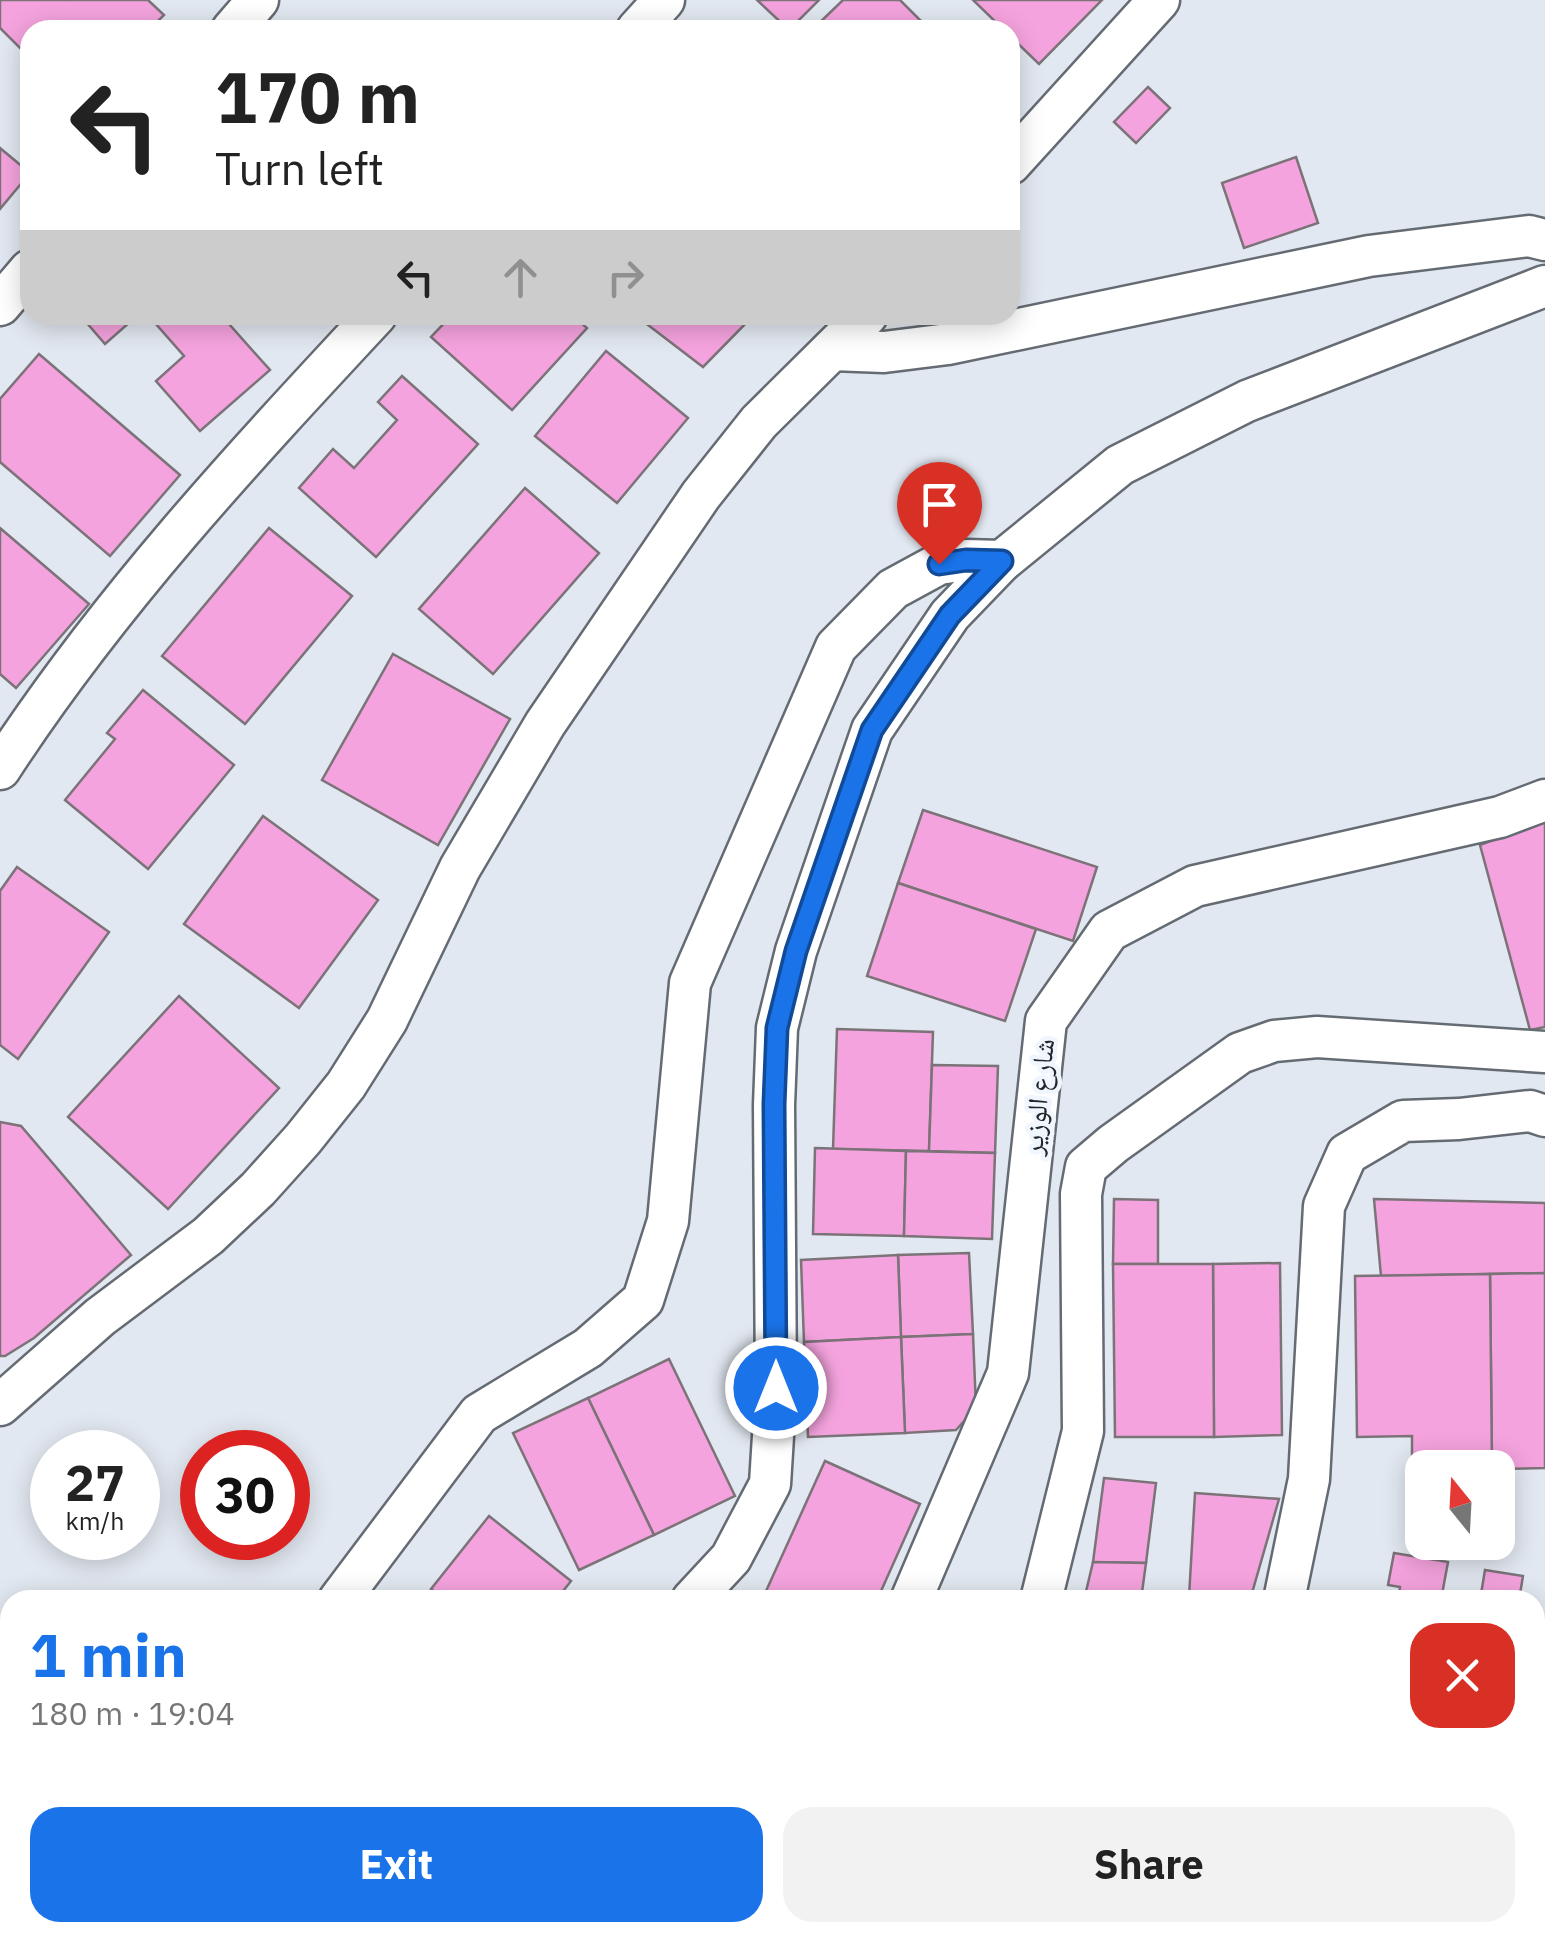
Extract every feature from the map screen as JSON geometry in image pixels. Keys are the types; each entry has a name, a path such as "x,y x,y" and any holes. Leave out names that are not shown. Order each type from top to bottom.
{"street":[{"path":"241,20 258,0"},
{"path":"645,20 664,0"},
{"path":"1020,153 1159,0"},
{"path":"832,350 884,352 948,344 1368,256 1529,236 1545,240"},
{"path":"0,305 20,282"},
{"path":"701,1590 731,1558 770,1484 776,1388 777,1028 796,951 872,730 950,615 1002,561 1120,465 1246,401 1545,286"},
{"path":"0,769 78,656 153,560 367,325"},
{"path":"0,1405 100,1317 208,1236 258,1190 304,1139 346,1086 387,1020 460,868 556,707 701,495 759,422 857,325"},
{"path":"347,1590 479,1414 588,1348 643,1300 668,1222 690,983 836,648 893,589 939,564 1002,561"},
{"name":"شارع الوزير","path":"915,1590 1008,1373 1046,1021 1109,930 1195,886 1500,817 1545,800"},
{"path":"1044,1590 1084,1431 1081,1194 1086,1167 1240,1054 1274,1041 1317,1037 1545,1052"},
{"path":"1286,1590 1309,1479 1324,1206 1347,1154 1402,1121 1540,1111"}],"building":[{"path":"0,0 148,0 164,15 159,20 20,20 20,48 0,28"},
{"path":"757,0 819,0 799,20 778,20"},
{"path":"843,0 900,0 920,20 822,20"},
{"path":"973,0 1102,0 1039,64 1020,46 1020,20 994,20"},
{"path":"1148,87 1170,108 1136,143 1114,122"},
{"path":"0,148 20,165 20,185 0,209"},
{"path":"1296,157 1318,223 1244,248 1222,183"},
{"path":"89,325 127,325 105,344"},
{"path":"157,325 230,325 270,370 200,431 156,381 184,356"},
{"path":"442,325 587,328 512,410 431,337"},
{"path":"648,325 744,325 703,367"},
{"path":"606,351 688,418 617,503 535,436"},
{"path":"39,354 180,475 110,556 0,462 0,399"},
{"path":"402,376 478,444 376,557 299,488 333,449 354,468 397,420 378,402"},
{"path":"525,488 599,553 493,674 419,609"},
{"path":"0,528 89,604 16,688 0,674"},
{"path":"269,528 352,596 245,724 162,656"},
{"path":"393,654 510,719 438,845 322,780"},
{"path":"143,690 234,765 148,869 65,800 115,739 107,733"},
{"path":"923,810 1097,867 1073,941 898,883"},
{"path":"263,816 378,900 299,1008 184,924"},
{"path":"1545,820 1545,1027 1530,1030 1480,845"},
{"path":"17,867 109,932 18,1059 0,1045 0,891"},
{"path":"898,883 1036,929 1005,1021 867,976"},
{"path":"179,996 279,1088 168,1209 68,1117"},
{"path":"837,1029 933,1032 929,1151 833,1149"},
{"path":"932,1065 998,1066 995,1153 929,1151"},
{"path":"0,1122 21,1126 131,1255 34,1338 5,1356 0,1356"},
{"path":"815,1148 906,1151 904,1236 813,1234"},
{"path":"906,1151 995,1153 992,1239 904,1236"},
{"path":"1114,1199 1158,1200 1158,1264 1113,1264"},
{"path":"1374,1199 1545,1203 1545,1273 1381,1276"},
{"path":"969,1253 973,1334 901,1337 898,1255"},
{"path":"898,1255 901,1337 804,1342 801,1260"},
{"path":"1280,1263 1282,1435 1214,1437 1213,1264"},
{"path":"1113,1264 1213,1264 1214,1437 1115,1437"},
{"path":"1545,1273 1545,1468 1515,1469 1515,1450 1492,1450 1490,1274"},
{"path":"1490,1274 1492,1450 1412,1450 1412,1436 1357,1437 1355,1276"},
{"path":"973,1334 976,1408 956,1430 905,1433 901,1337"},
{"path":"901,1337 905,1433 808,1437 804,1342"},
{"path":"669,1359 735,1496 654,1535 588,1398"},
{"path":"588,1398 654,1535 579,1570 513,1433"},
{"path":"825,1461 920,1504 881,1590 767,1590"},
{"path":"1104,1478 1156,1483 1146,1563 1093,1562"},
{"path":"1195,1493 1279,1499 1253,1590 1189,1590"},
{"path":"489,1516 571,1581 564,1590 431,1589"},
{"path":"1394,1553 1405,1555 1405,1560 1448,1562 1443,1590 1400,1590 1388,1585"},
{"path":"1093,1562 1146,1563 1142,1590 1086,1590"},
{"path":"1485,1570 1523,1576 1521,1590 1482,1590"}],"route":[{"path":"776,1388 777,1028 796,951 872,730 950,615 1002,561 939,564"}]}
